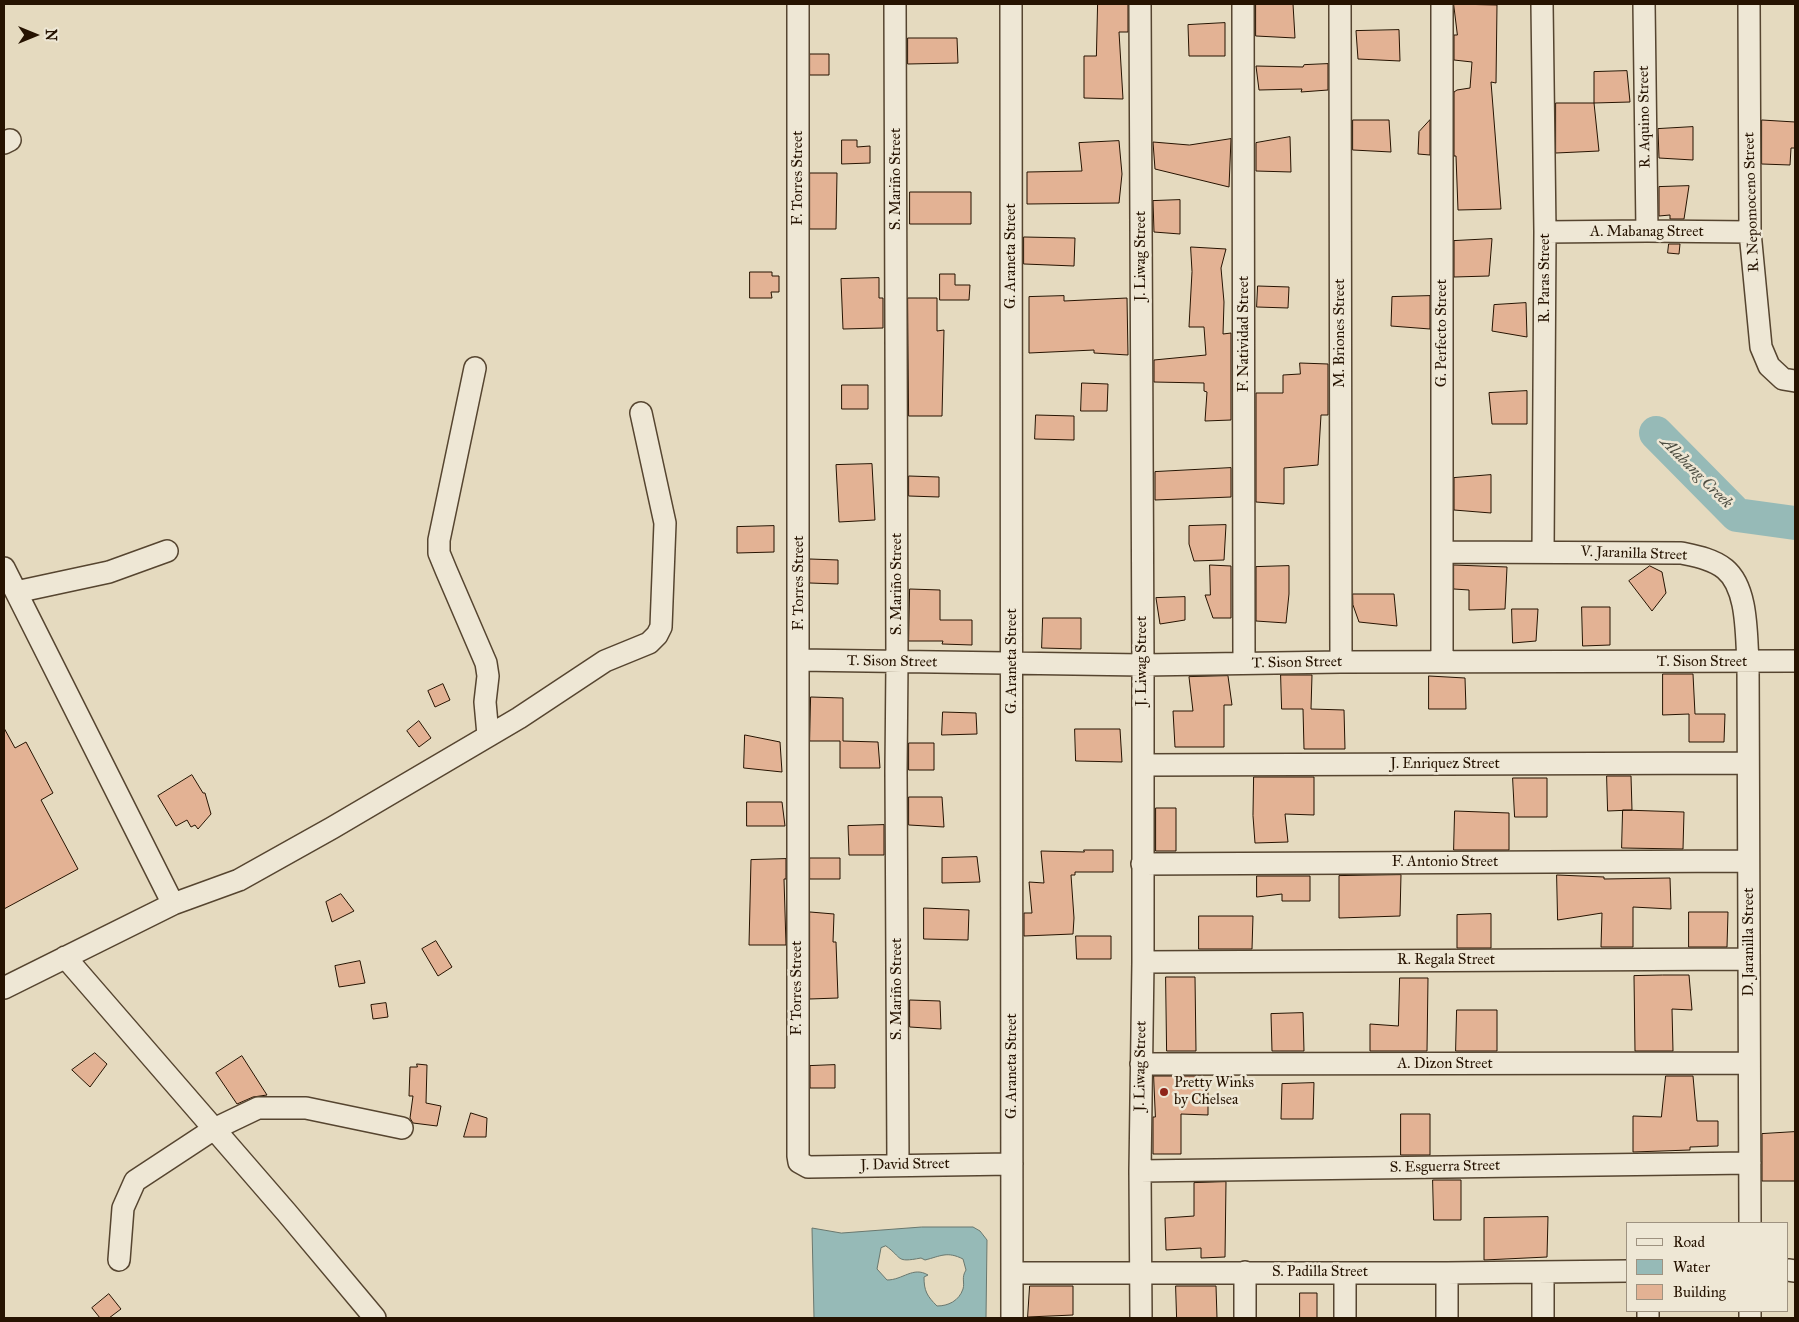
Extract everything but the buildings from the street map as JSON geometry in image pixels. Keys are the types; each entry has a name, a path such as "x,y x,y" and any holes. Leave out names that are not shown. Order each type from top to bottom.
{"street":[{"name":"F. Torres Street","path":"798,4 799,660 797,1149 799,1162"},
{"name":"S. Mariño Street","path":"895,4 898,1165"},
{"name":"G. Araneta Street","path":"1011,4 1012,1318"},
{"name":"J. Liwag Street","path":"1140,4 1143,666 1141,1318"},
{"name":"F. Natividad Street","path":"1243,4 1244,663"},
{"name":"M. Briones Street","path":"1340,4 1341,662"},
{"name":"G. Perfecto Street","path":"1442,4 1442,662"},
{"name":"R. Paras Street","path":"1542,4 1545,232 1543,552"},
{"name":"R. Aquino Street","path":"1644,4 1647,231"},
{"name":"R. Nepomoceno Street","path":"1749,4 1750,232 1761,346 1769,366 1783,379 1795,380"},
{"name":"A. Mabanag Street","path":"1545,232 1750,232"},
{"path":"475,368 439,540 439,553 486,663 488,676 485,702 488,735"},
{"path":"4,988 173,904 239,880 332,828 519,718 605,661 649,643 657,635 660,627 665,523 641,413"},
{"path":"16,592 109,572 167,551"},
{"name":"V. Jaranilla Street","path":"1442,552 1681,553 1703,558 1725,569 1739,588 1745,612 1748,662"},
{"path":"4,568 173,904"},
{"name":"T. Sison Street","path":"799,660 1143,666 1341,662 1795,661"},
{"name":"D. Jaranilla Street","path":"1748,662 1750,1222"},
{"name":"J. Enriquez Street","path":"1143,765 1748,763"},
{"name":"F. Antonio Street","path":"1142,864 1748,861"},
{"path":"66,957 375,1318"},
{"name":"R. Regala Street","path":"1143,962 1749,959"},
{"name":"A. Dizon Street","path":"1141,1064 1749,1063"},
{"path":"119,1260 124,1208 135,1182 214,1129 258,1108 306,1108 402,1128"},
{"name":"J. David Street","path":"799,1162 808,1168 1012,1164"},
{"name":"S. Esguerra Street","path":"1140,1171 1750,1163"},
{"name":"S. Padilla Street","path":"1012,1273 1446,1273 1626,1270"},
{"path":"1245,1272 1245,1318"},
{"path":"1543,1272 1544,1318"},
{"path":"1344,1273 1345,1318"},
{"path":"1446,1273 1447,1318"}],"water":[{"path":"922,1227 973,1227 980,1231 987,1240 986,1318 814,1318 812,1228 841,1233","holes":["886,1246 903,1260 921,1258 925,1260 948,1255 963,1259 966,1270 959,1297 953,1302 937,1306 925,1290 924,1277 928,1275 923,1273 918,1272 887,1280 877,1269 881,1248"]}],"waterway":[{"name":"Alabang Creek","path":"1656,433 1737,515 1795,523"}],"place":[{"name":"Pretty Winks by Chelsea","path":"1164,1092"}]}
